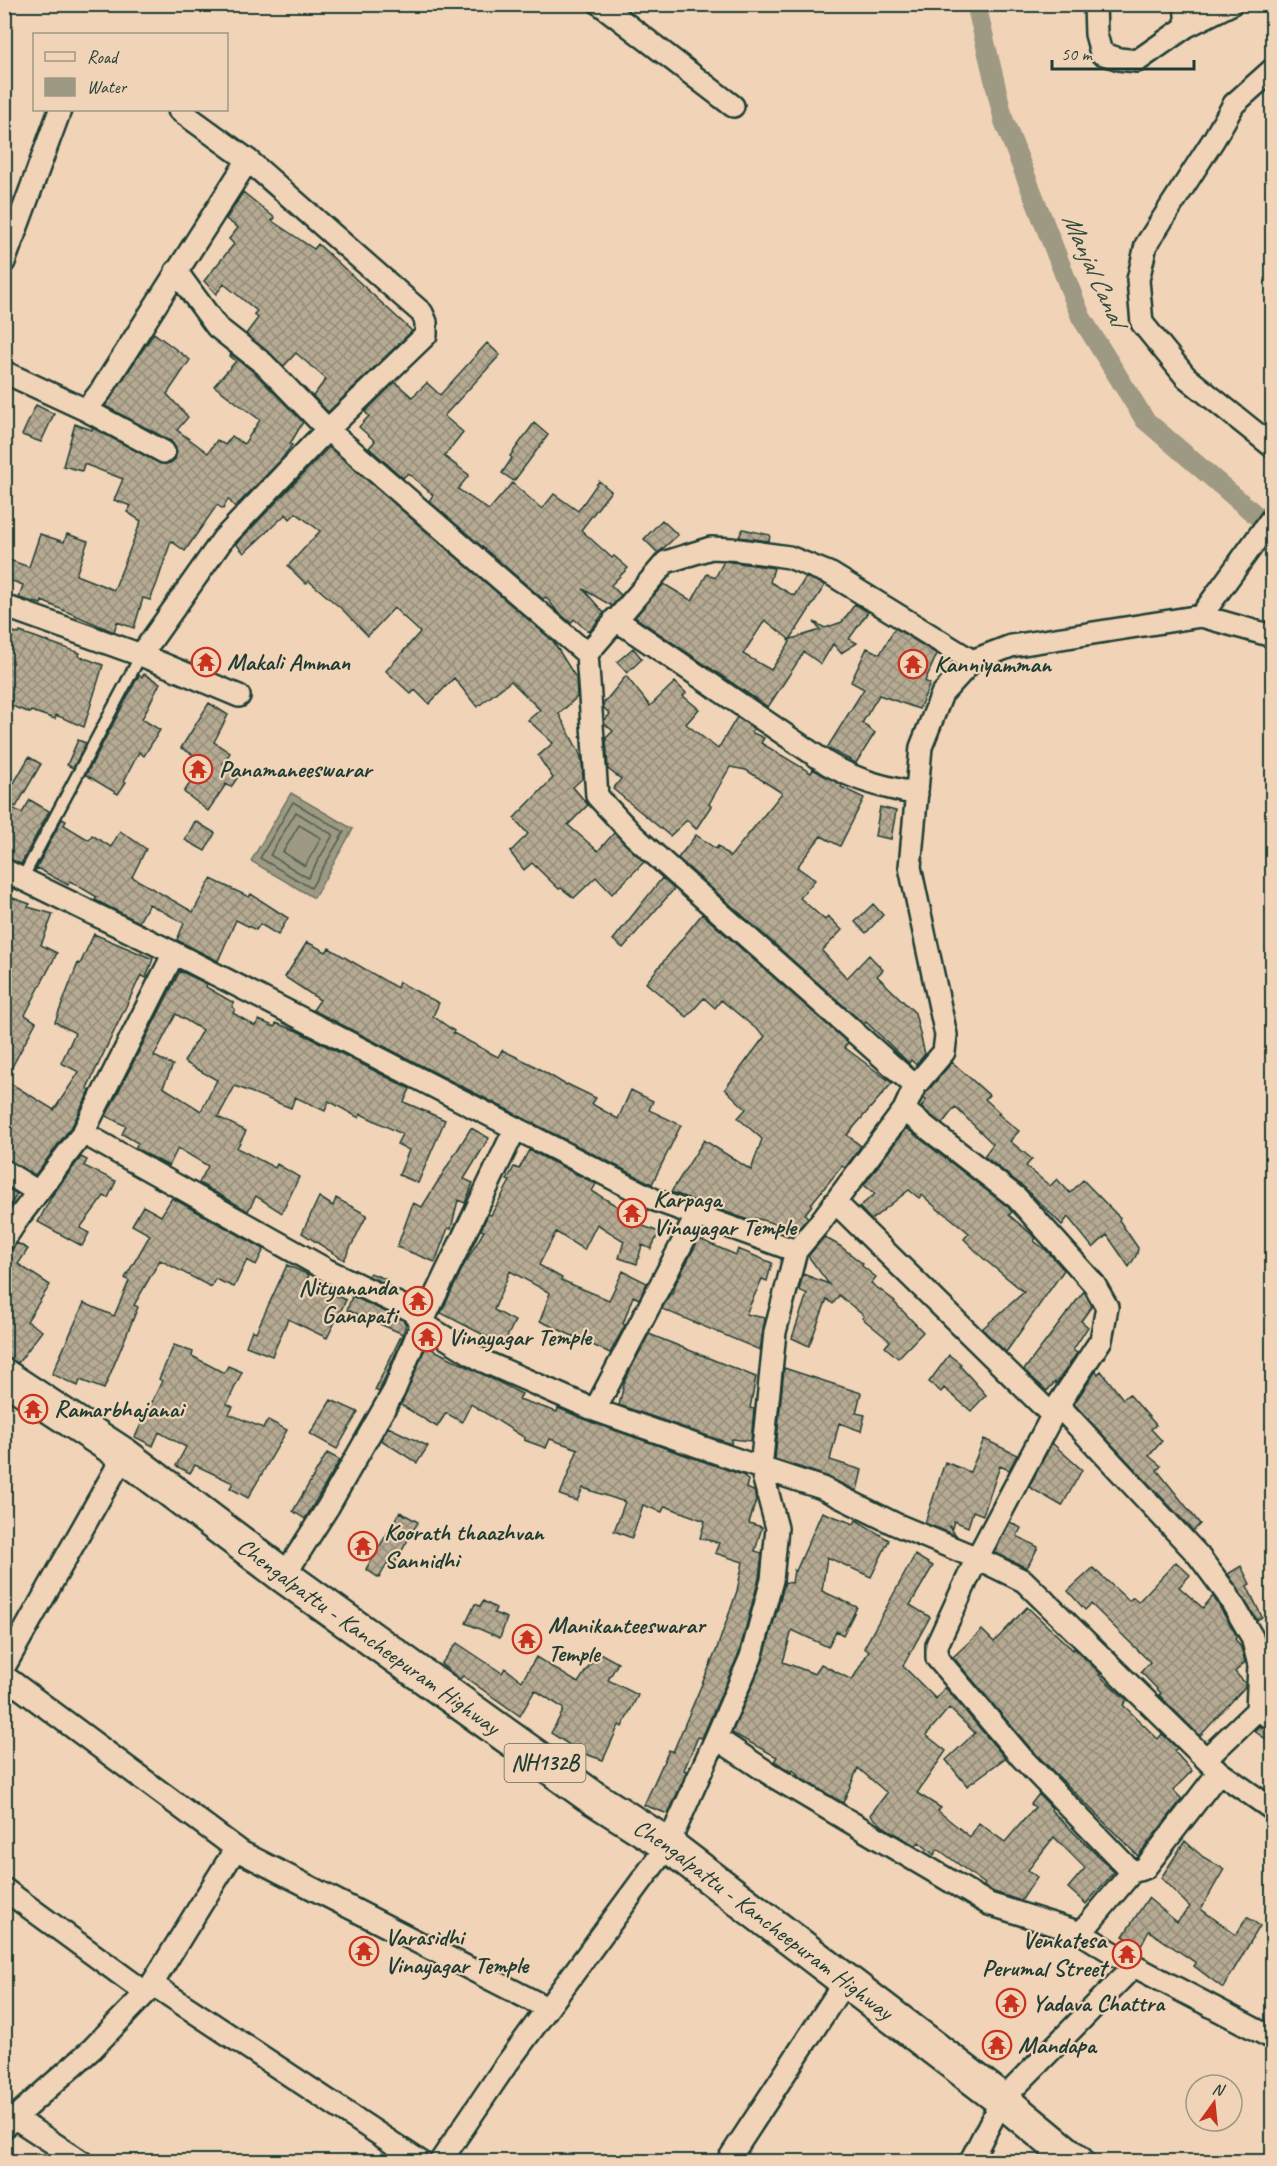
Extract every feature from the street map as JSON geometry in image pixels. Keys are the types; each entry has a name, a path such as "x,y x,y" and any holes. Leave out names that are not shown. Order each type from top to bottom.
{"highway":[{"name":"Chengalpattu - Kancheepuram Highway","path":"4,1376 124,1455 284,1576 589,1795 668,1845 1002,2100 1077,2162"}],"street":[{"path":"600,4 733,105"},
{"path":"1095,4 1096,34 1101,53 1137,62 1187,26 1231,4"},
{"path":"1185,4 1187,26"},
{"path":"1272,70 1234,104 1146,245 1138,280 1142,323 1149,332 1186,377 1272,446"},
{"path":"4,262 60,111"},
{"path":"141,655 223,539 328,430 426,335 426,322 422,313 248,160 180,111"},
{"path":"86,410 101,391 248,160"},
{"path":"176,271 217,327 264,364 328,430 587,654"},
{"path":"4,372 86,410 164,452"},
{"path":"1201,616 1272,518"},
{"path":"915,1086 672,871 633,835 597,796 587,654 666,562 711,549 732,549 789,557 831,574 972,662"},
{"path":"4,606 141,655 239,696"},
{"path":"440,2162 503,2069 668,1845 751,1657 772,1580 777,1528 761,1468 775,1332 796,1251 904,1110 915,1086 944,1052 946,1035 910,867 921,747 942,694 972,662 1011,646 1201,616 1272,636"},
{"path":"615,619 828,764 869,783 916,794"},
{"path":"13,874 174,953 655,1200 796,1251"},
{"path":"4,1240 83,1133 174,953"},
{"path":"904,1110 1017,1198 1094,1284 1107,1307 1101,1340 1056,1410 977,1558 937,1645 937,1658 1022,1758 1132,1872"},
{"path":"284,1576 328,1507 394,1390 422,1323 515,1129"},
{"path":"83,1133 327,1270 411,1310 422,1323 483,1361 594,1410 822,1488 895,1524 977,1558 1024,1581 1212,1766 1272,1809"},
{"path":"4,1171 38,1192"},
{"path":"835,1202 1056,1410 1198,1555 1227,1594 1252,1637 1259,1665 1265,1714 1212,1766 1145,1868 1132,1872 1081,1933"},
{"path":"594,1410 697,1215"},
{"path":"4,1667 124,1455"},
{"path":"4,1676 236,1848 548,2008"},
{"path":"716,1738 776,1778 989,1904 1081,1933 1134,1966 1272,2038"},
{"path":"82,2162 10,2122 92,2049 149,1988 236,1848"},
{"path":"4,1889 149,1988 421,2162"},
{"path":"970,2162 1002,2100 1134,1966"},
{"path":"727,2162 846,1980"}],"lane":[{"path":"13,874 141,655"}],"water":[{"path":"291,793 353,829 314,898 251,861"}],"building":[{"path":"243,192 275,218 272,221 314,249 318,244 412,331 328,412 313,396 326,379 296,353 284,366 246,334 258,318 254,314 257,311 224,284 216,294 204,281 234,244 229,239 238,228 226,219"},
{"path":"154,333 190,360 167,394 188,417 177,430 208,453 217,440 225,445 232,436 244,444 260,420 214,386 236,361 230,356 231,354 255,373 303,422 290,444 292,445 281,460 235,507 228,499 223,509 217,505 185,551 171,541 150,600 143,598 134,628 117,622 114,632 42,601 41,604 19,598 23,585 4,578 4,558 29,567 40,534 64,542 67,534 88,541 76,575 114,590 141,521 127,512 131,506 114,500 123,479 84,464 82,471 63,466 75,424 92,430 93,428 159,463 170,463 175,459 177,451 171,441 105,406"},
{"path":"487,343 500,355 444,416 463,432 444,456 469,475 458,489 489,510 512,483 542,509 554,494 578,511 599,481 611,491 581,530 612,558 614,556 628,568 611,585 621,595 612,606 583,589 604,613 589,632 574,619 571,623 556,610 546,597 543,599 429,501 433,495 408,473 403,478 369,448 375,441 359,427 369,416 365,412 395,382 412,397 427,383 440,395"},
{"path":"36,405 54,414 41,442 22,435"},
{"path":"534,423 548,435 514,481 502,473 512,458 510,456"},
{"path":"329,447 553,641 576,678 577,697 559,714 580,754 582,763 583,778 573,787 588,805 568,825 598,851 614,833 644,862 612,894 596,877 574,898 561,888 559,889 532,863 524,870 510,852 528,834 514,818 553,778 538,756 553,743 528,720 540,710 511,681 477,707 454,678 429,704 415,690 411,694 386,671 420,632 394,608 368,636 343,610 309,581 306,584 288,566 320,531 296,513 290,519 286,514 244,553 236,544"},
{"path":"662,520 678,535 658,553 644,539"},
{"path":"743,529 770,535 769,541 739,537"},
{"path":"724,561 774,568 770,582 794,596 806,577 825,585 790,639 820,630 814,622 825,628 842,622 855,604 868,612 849,639 857,643 841,653 833,644 821,664 804,652 768,707 635,617 664,584 692,601 707,574 715,578","holes":["765,620 790,642 771,670 743,654"]},
{"path":"4,628 80,653 79,656 103,665 84,727 56,715 55,719 4,703"},
{"path":"895,628 937,654 925,681 930,684 919,709 879,695 862,723 875,733 856,763 827,748 864,689 851,682 867,648 880,654"},
{"path":"633,648 642,659 627,673 617,662"},
{"path":"144,674 160,683 142,719 160,730 144,756 139,752 118,794 86,775 139,675 142,677"},
{"path":"626,676 650,706 675,682 686,693 683,696 699,709 686,724 718,749 737,717 754,729 751,732 764,738 761,743 811,773 813,769 842,785 841,787 864,798 840,846 821,836 797,867 815,880 800,898 825,920 828,916 842,930 822,951 847,978 869,955 883,970 877,976 915,1013 925,1054 916,1065 911,1060 909,1063 866,1022 864,1024 678,858 696,835 716,849 718,846 730,857 782,793 746,770 730,767 709,804 711,806 696,829 687,820 670,836 613,789 621,779 608,769 606,738 613,731 605,724 604,721 610,714 603,704"},
{"path":"209,703 228,715 214,742 230,753 223,764 240,774 231,787 226,784 208,811 184,792 205,761 181,748"},
{"path":"78,740 86,743 73,768 67,765"},
{"path":"29,757 41,764 16,807 4,800"},
{"path":"30,800 49,811 21,864 4,857 4,804 22,813"},
{"path":"880,807 896,811 891,839 875,836"},
{"path":"62,819 66,821 64,825 89,840 92,835 111,847 120,831 135,841 146,849 132,877 193,912 211,879 249,897 251,894 288,918 278,935 260,924 256,930 236,920 218,961 177,940 184,923 149,904 139,922 95,900 97,897 70,881 68,885 37,868 35,871"},
{"path":"195,821 215,833 205,851 185,840"},
{"path":"662,878 674,889 623,948 613,940"},
{"path":"4,884 14,889 10,897 30,904 28,907 53,914 41,945 57,953 25,1015 36,1022 5,1080 54,1110 79,1072 61,1063 75,1033 55,1022 78,963 80,964 94,934 153,959 146,978 141,975 87,1088 90,1090 72,1126 35,1175 4,1158"},
{"path":"873,904 883,915 866,933 855,922"},
{"path":"702,914 848,1043 844,1047 892,1083 847,1135 861,1146 845,1168 842,1166 811,1204 805,1214 808,1218 792,1236 783,1226 755,1218 754,1222 671,1192 704,1140 751,1170 762,1139 738,1118 746,1109 725,1089 765,1036 721,1000 715,1008 704,998 687,1017 646,983"},
{"path":"307,942 326,952 329,948 397,988 399,982 439,1003 433,1016 454,1031 453,1033 498,1057 502,1050 531,1064 566,1085 596,1098 592,1104 618,1119 631,1090 653,1101 649,1110 681,1125 652,1184 313,1010 320,1000 285,977"},
{"path":"180,971 207,984 206,987 234,1003 233,1013 255,1026 259,1020 275,1027 276,1023 297,1031 410,1089 404,1102 445,1120 418,1183 399,1175 409,1150 397,1144 402,1134 361,1114 359,1118 329,1101 325,1111 295,1097 291,1108 235,1086 218,1117 246,1131 237,1148 275,1168 277,1164 299,1177 282,1213 256,1196 248,1211 199,1183 208,1166 178,1148 169,1166 135,1148 138,1143 122,1134 126,1126 106,1116","holes":["176,1014 202,1030 184,1062 217,1080 201,1111 163,1087 173,1065 154,1056"]},
{"path":"952,1062 989,1095 985,1099 1000,1113 998,1114 1019,1131 1010,1141 1032,1159 1026,1166 1050,1186 1057,1179 1070,1193 1083,1180 1120,1218 1119,1220 1138,1248 1129,1267 1107,1235 1093,1248 1068,1217 1062,1225 1025,1188 984,1156 993,1144 955,1107 942,1124 921,1107 926,1100 923,1098 926,1093"},
{"path":"471,1128 489,1138 464,1179 473,1183 465,1203 458,1200 451,1229 448,1228 435,1262 397,1247 413,1203 422,1207"},
{"path":"906,1128 1008,1207 1012,1212 1009,1215 1036,1238 1034,1241 1047,1251 1064,1270 1006,1352 982,1329 1024,1292 964,1239 969,1233 922,1195 919,1198 909,1190 871,1220 859,1207 875,1194 864,1185"},
{"path":"529,1150 596,1184 592,1191 638,1219 635,1223 659,1232 651,1249 642,1245 637,1264 619,1258 624,1241 597,1224 584,1250 556,1232 539,1265 562,1278 561,1280 609,1300 623,1271 647,1283 639,1299 633,1296 623,1324 625,1325 610,1353 540,1321 550,1293 510,1271 494,1310 515,1321 503,1345 441,1313 464,1265 484,1231 481,1230 488,1214 491,1215 510,1181 507,1180 514,1167 519,1169"},
{"path":"81,1157 87,1160 84,1166 116,1181 108,1198 104,1196 80,1228 89,1233 82,1246 38,1222 53,1194"},
{"path":"4,1186 17,1194 4,1216"},
{"path":"319,1197 333,1206 336,1198 367,1215 344,1260 302,1233"},
{"path":"172,1198 264,1249 256,1265 247,1260 234,1287 215,1279 211,1287 160,1260 134,1305 138,1307 104,1389 80,1380 78,1386 52,1374 84,1303 114,1316 129,1281 125,1278 150,1235 132,1225 143,1206 161,1216"},
{"path":"824,1237 863,1264 862,1266 876,1277 871,1283 895,1301 923,1332 898,1358 885,1347 890,1341 839,1295 833,1304 827,1299 809,1346 792,1338 807,1294 799,1290 803,1274 829,1284 808,1256"},
{"path":"699,1239 736,1255 738,1249 772,1263 767,1281 762,1279 746,1314 765,1318 760,1350 662,1309 672,1294"},
{"path":"17,1243 28,1249 18,1264 50,1285 27,1321 42,1331 18,1363 4,1357 4,1253 10,1251"},
{"path":"287,1265 309,1275 306,1281 346,1300 327,1338 288,1319 272,1356 246,1346 252,1330 256,1332"},
{"path":"370,1273 388,1280 386,1284 368,1276"},
{"path":"1084,1291 1092,1306 1081,1321 1088,1327 1073,1350 1077,1353 1056,1384 1055,1382 1047,1391 1024,1370"},
{"path":"352,1296 403,1320 406,1324 403,1334 347,1310"},
{"path":"404,1334 379,1392 375,1390"},
{"path":"649,1334 756,1377 750,1408 754,1409 751,1441 732,1439 731,1444 619,1405 625,1380"},
{"path":"174,1345 193,1352 192,1356 224,1373 228,1366 242,1372 227,1404 233,1407 229,1414 263,1428 268,1420 287,1430 248,1498 230,1488 233,1483 195,1465 190,1473 176,1466 186,1447 159,1432 153,1446 135,1437 162,1381 159,1379"},
{"path":"426,1346 522,1394 519,1399 557,1412 558,1408 591,1422 745,1476 748,1480 746,1488 754,1491 756,1500 749,1523 762,1527 755,1551 762,1553 759,1578 739,1653 702,1738 698,1737 684,1770 687,1771 668,1814 644,1805 669,1750 673,1752 716,1651 737,1591 743,1562 715,1553 719,1543 700,1538 705,1521 665,1506 662,1512 643,1505 632,1538 614,1531 625,1502 583,1488 577,1501 560,1495 578,1449 550,1439 546,1448 524,1440 525,1438 471,1404 462,1422 446,1413 437,1427 401,1405"},
{"path":"949,1355 961,1364 960,1366 986,1395 971,1411 944,1388 941,1392 929,1382"},
{"path":"784,1368 861,1393 856,1413 865,1415 861,1431 839,1423 830,1460 862,1470 857,1491 826,1476 775,1459"},
{"path":"1096,1371 1098,1374 1101,1371 1123,1399 1129,1394 1156,1425 1151,1429 1162,1441 1149,1456 1161,1466 1157,1470 1200,1524 1193,1531 1074,1404"},
{"path":"331,1400 358,1412 337,1449 310,1434"},
{"path":"388,1427 428,1446 417,1463 381,1440"},
{"path":"984,1439 1017,1455 1009,1470 1000,1466 983,1515 973,1511 968,1527 954,1521 952,1528 948,1526 957,1536 925,1523 945,1462 970,1472"},
{"path":"1052,1443 1082,1470 1062,1506 1029,1487"},
{"path":"327,1453 340,1460 305,1519 293,1511"},
{"path":"400,1512 418,1522 392,1568 387,1564 379,1578 366,1569"},
{"path":"822,1512 854,1524 856,1520 889,1540 871,1577 827,1557 822,1591 857,1607 843,1635 836,1631 828,1647 792,1630 783,1662 815,1674 821,1664 852,1680 869,1651 864,1648 915,1555 933,1566 910,1605 930,1617 903,1666 936,1699 945,1687 1005,1758 967,1786 946,1760 975,1733 949,1708 926,1735 946,1751 917,1793 941,1808 938,1811 970,1837 979,1823 1005,1842 1035,1807 1031,1804 1039,1794 1052,1808 1051,1810 1114,1872 1086,1904 1068,1888 1085,1868 1054,1837 1028,1870 1037,1877 1021,1901 983,1886 985,1884 938,1849 934,1855 919,1842 916,1846 884,1827 870,1815 887,1793 858,1768 843,1803 802,1779 793,1770 791,1772 774,1761 777,1757 732,1733 763,1660 785,1582 792,1583 794,1570 796,1571"},
{"path":"1010,1522 1021,1528 1017,1536 1038,1547 1027,1568 994,1552"},
{"path":"1176,1562 1190,1575 1179,1587 1203,1608 1213,1596 1237,1636 1235,1639 1241,1647 1245,1662 1235,1672 1245,1683 1245,1687 1200,1736 1159,1695 1161,1693 1141,1672 1150,1662 1091,1604 1085,1610 1068,1591 1093,1568 1129,1601 1133,1597 1138,1602"},
{"path":"1241,1566 1250,1584 1247,1586 1262,1617 1257,1620 1228,1574"},
{"path":"483,1601 496,1608 494,1613 507,1618 500,1638 466,1623 475,1604 480,1606"},
{"path":"1027,1607 1073,1650 1074,1648 1127,1700 1123,1705 1158,1739 1162,1734 1177,1748 1174,1751 1192,1771 1173,1790 1182,1799 1138,1856 1031,1749 953,1657 982,1630 994,1642"},
{"path":"457,1643 502,1673 505,1668 522,1681 536,1657 578,1683 598,1652 618,1663 608,1680 638,1695 622,1727 619,1725 603,1760 582,1753 551,1733 563,1708 535,1690 520,1716 463,1676 460,1679 441,1664"},
{"path":"1259,1726 1272,1731 1272,1743 1254,1731"},
{"path":"1185,1841 1203,1857 1224,1869 1201,1909 1236,1935 1247,1917 1260,1926 1223,1988 1194,1966 1196,1963 1149,1931 1140,1947 1123,1936 1148,1898 1177,1922 1190,1907 1161,1878"}],"waterway":[{"name":"Manjal Canal","path":"976,4 1004,121 1081,317 1145,420 1272,529"}],"place":[{"name":"Makali Amman","path":"206,662"},
{"name":"Kanniyamman","path":"913,664"},
{"name":"Panamaneeswarar","path":"198,769"},
{"name":"Karpaga Vinayagar Temple","path":"632,1213"},
{"name":"Nityananda Ganapati","path":"418,1301"},
{"name":"Vinayagar Temple","path":"427,1337"},
{"name":"Ramarbhajanai","path":"33,1409"},
{"name":"Koorath thaazhvan Sannidhi","path":"363,1546"},
{"name":"Manikanteeswarar Temple","path":"527,1639"},
{"name":"Varasidhi Vinayagar Temple","path":"364,1951"},
{"name":"Venkatesa Perumal Street","path":"1127,1954"},
{"name":"Yadava Chattra","path":"1011,2003"},
{"name":"Mandapa","path":"997,2045"}]}
